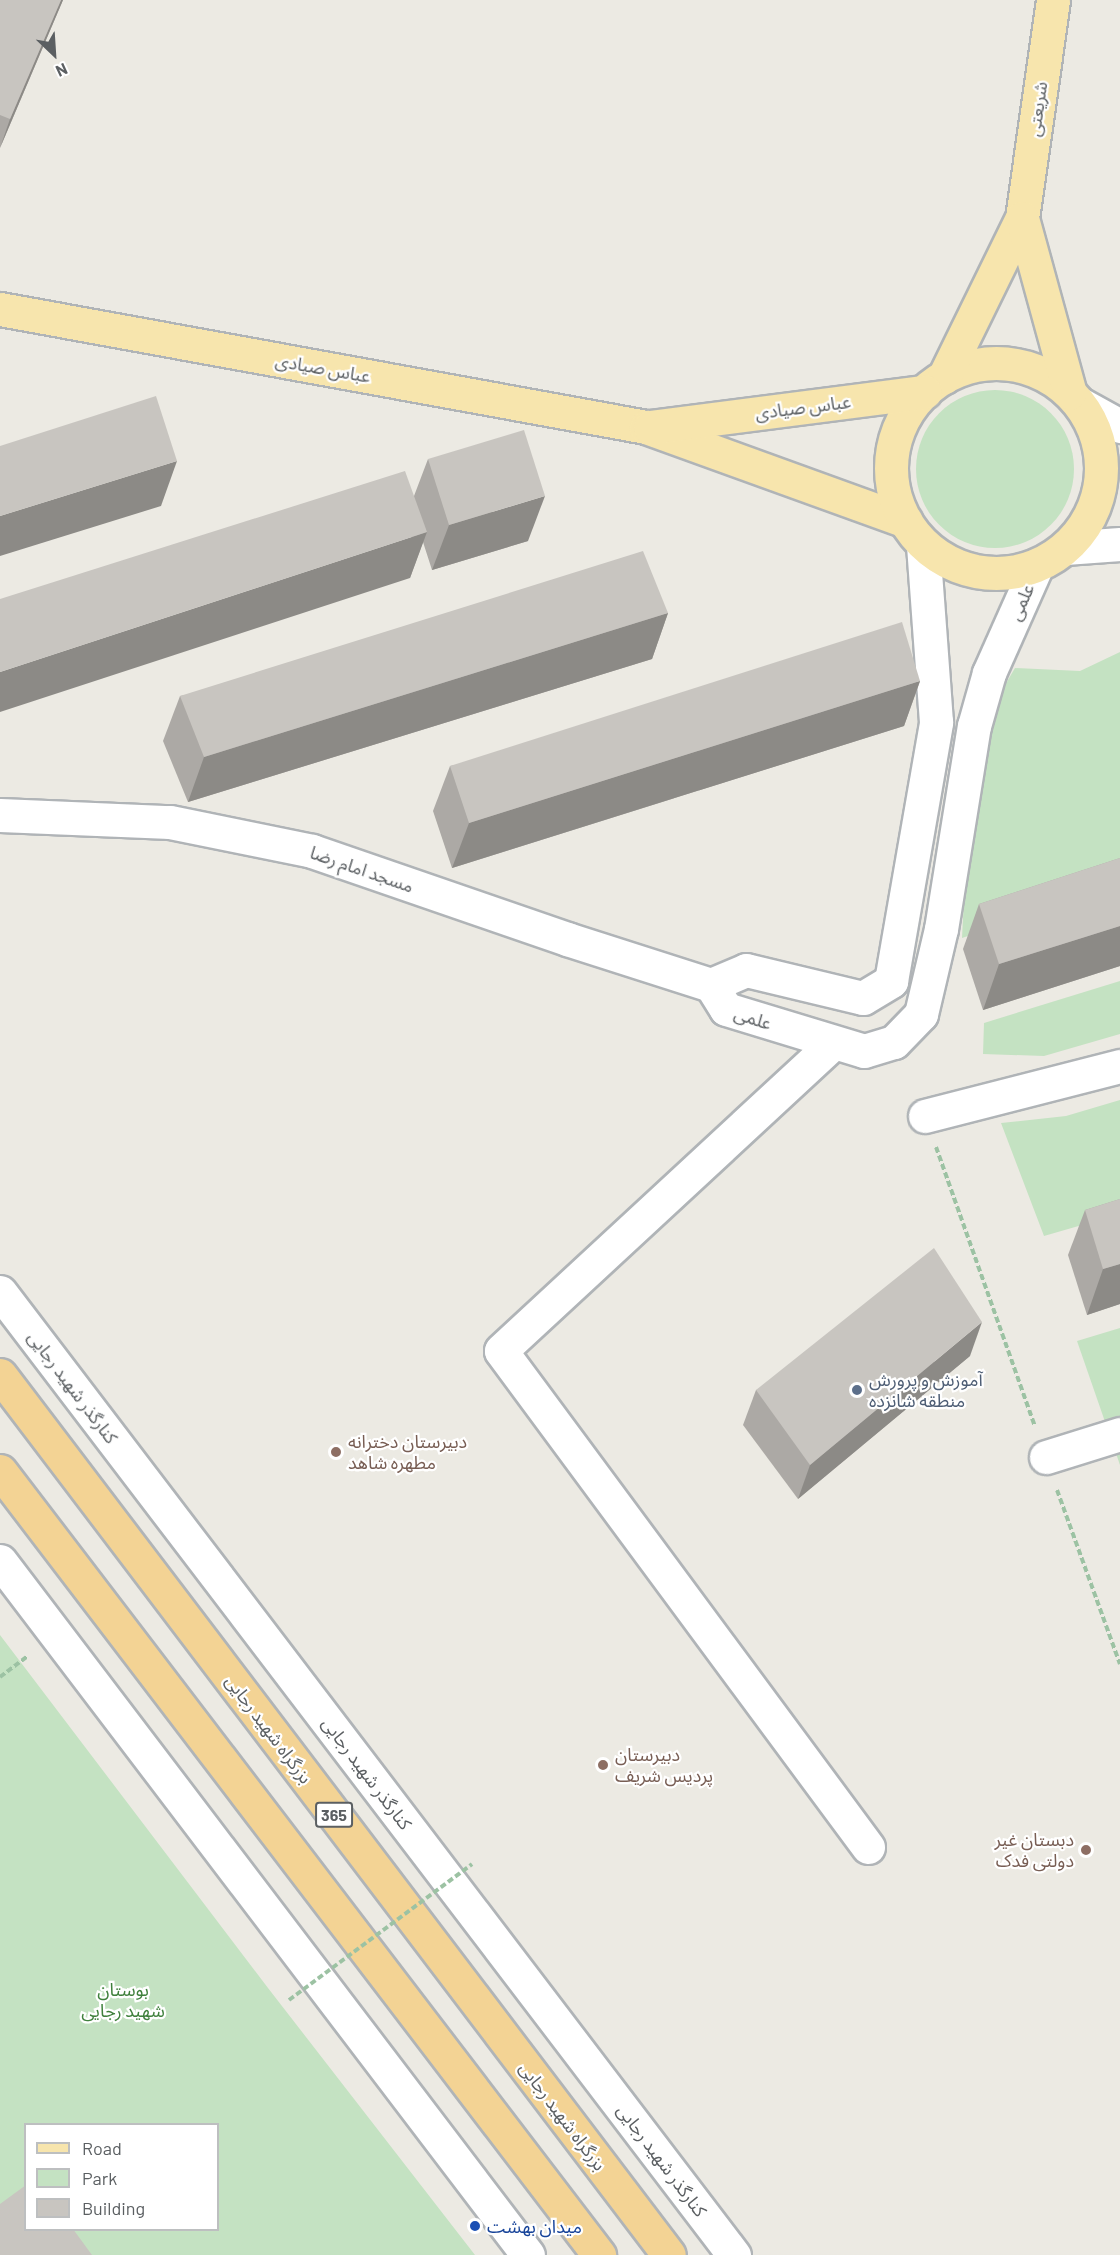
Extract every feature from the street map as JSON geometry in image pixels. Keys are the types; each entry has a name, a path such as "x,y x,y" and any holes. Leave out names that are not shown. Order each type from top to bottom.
{"highway":[{"name":"بزرگراه شهید رجایی","path":"0,1376 669,2255"},
{"path":"0,1471 599,2255"}],"main road":[{"name":"شریعتی","path":"934,385 1022,218 1053,0"},
{"name":"شریعتی","path":"1022,218 1075,398"},
{"name":"عباس صیادی","path":"0,309 646,427 914,532"},
{"path":"1010,364 1042,373 1075,398 1095,431 1102,463 1099,494 1086,524 1065,548 1037,565 989,573 942,559 914,532 892,483 894,444 911,407 934,385 976,365 1010,364"},
{"name":"عباس صیادی","path":"646,427 934,385"}],"street":[{"path":"1075,398 1120,426"},
{"path":"864,1051 863,998 891,981 936,722 914,532"},
{"path":"1065,548 1120,544"},
{"name":"علمی","path":"863,998 746,970 711,985 726,1010 832,1044 864,1051 894,1042 921,1014 941,929 977,715 989,673 1037,565"},
{"name":"مسجد امام رضا","path":"0,815 170,822 312,851 567,939 711,985"},
{"path":"832,1044 501,1351 868,1847"},
{"path":"925,1116 1120,1066"},
{"name":"کنارگذر شهید رجایی","path":"0,1292 734,2255"},
{"path":"1046,1457 1120,1434"},
{"path":"0,1561 528,2255"}],"path":[{"path":"925,1116 1120,1664"},
{"path":"289,2000 472,1864"}],"green space":[{"path":"995,390 1010,391 1025,396 1039,403 1051,413 1061,425 1068,439 1073,454 1073,484 1068,499 1061,513 1051,525 1039,535 1025,542 1010,547 995,548 980,547 965,542 951,535 939,525 929,513 922,499 917,484 916,469 917,454 922,439 929,425 939,413 951,403 965,396 980,391"},
{"path":"1120,652 1120,885 962,938 972,741 1015,668 1080,671"},
{"path":"1120,981 1120,1034 1044,1056 983,1054 984,1023"},
{"path":"1120,1100 1120,1214 1044,1236 1001,1123 1066,1116"},
{"path":"1120,1328 1120,1465 1077,1341"},
{"name":"بوستان شهید رجایی","path":"0,1635 268,1988 475,2255 0,2255"}],"building":[{"path":"0,0 61,0 10,119 0,115"},
{"path":"156,396 177,461 0,516 0,446"},
{"path":"524,430 545,496 449,525 428,459"},
{"path":"405,471 427,532 0,672 0,599"},
{"path":"643,551 668,613 204,757 180,696"},
{"path":"902,622 920,681 469,823 450,766"},
{"path":"1120,858 1120,926 999,964 979,904"},
{"path":"1120,1199 1120,1264 1103,1269 1085,1210"},
{"name":"آموزش و پرورش منطقه شانزده","path":"934,1248 982,1322 810,1465 756,1390"},
{"path":"24,2186 24,2231 74,2231 92,2255 0,2255 0,2204"}],"place":[{"name":"آموزش و پرورش منطقه شانزده","path":"857,1390"},
{"name":"دبیرستان دخترانه مطهره شاهد","path":"336,1452"},
{"name":"دبیرستان پردیس شریف","path":"603,1765"},
{"name":"دبستان غیر دولتی فدک","path":"1086,1850"},
{"name":"میدان بهشت","path":"475,2226"}]}
